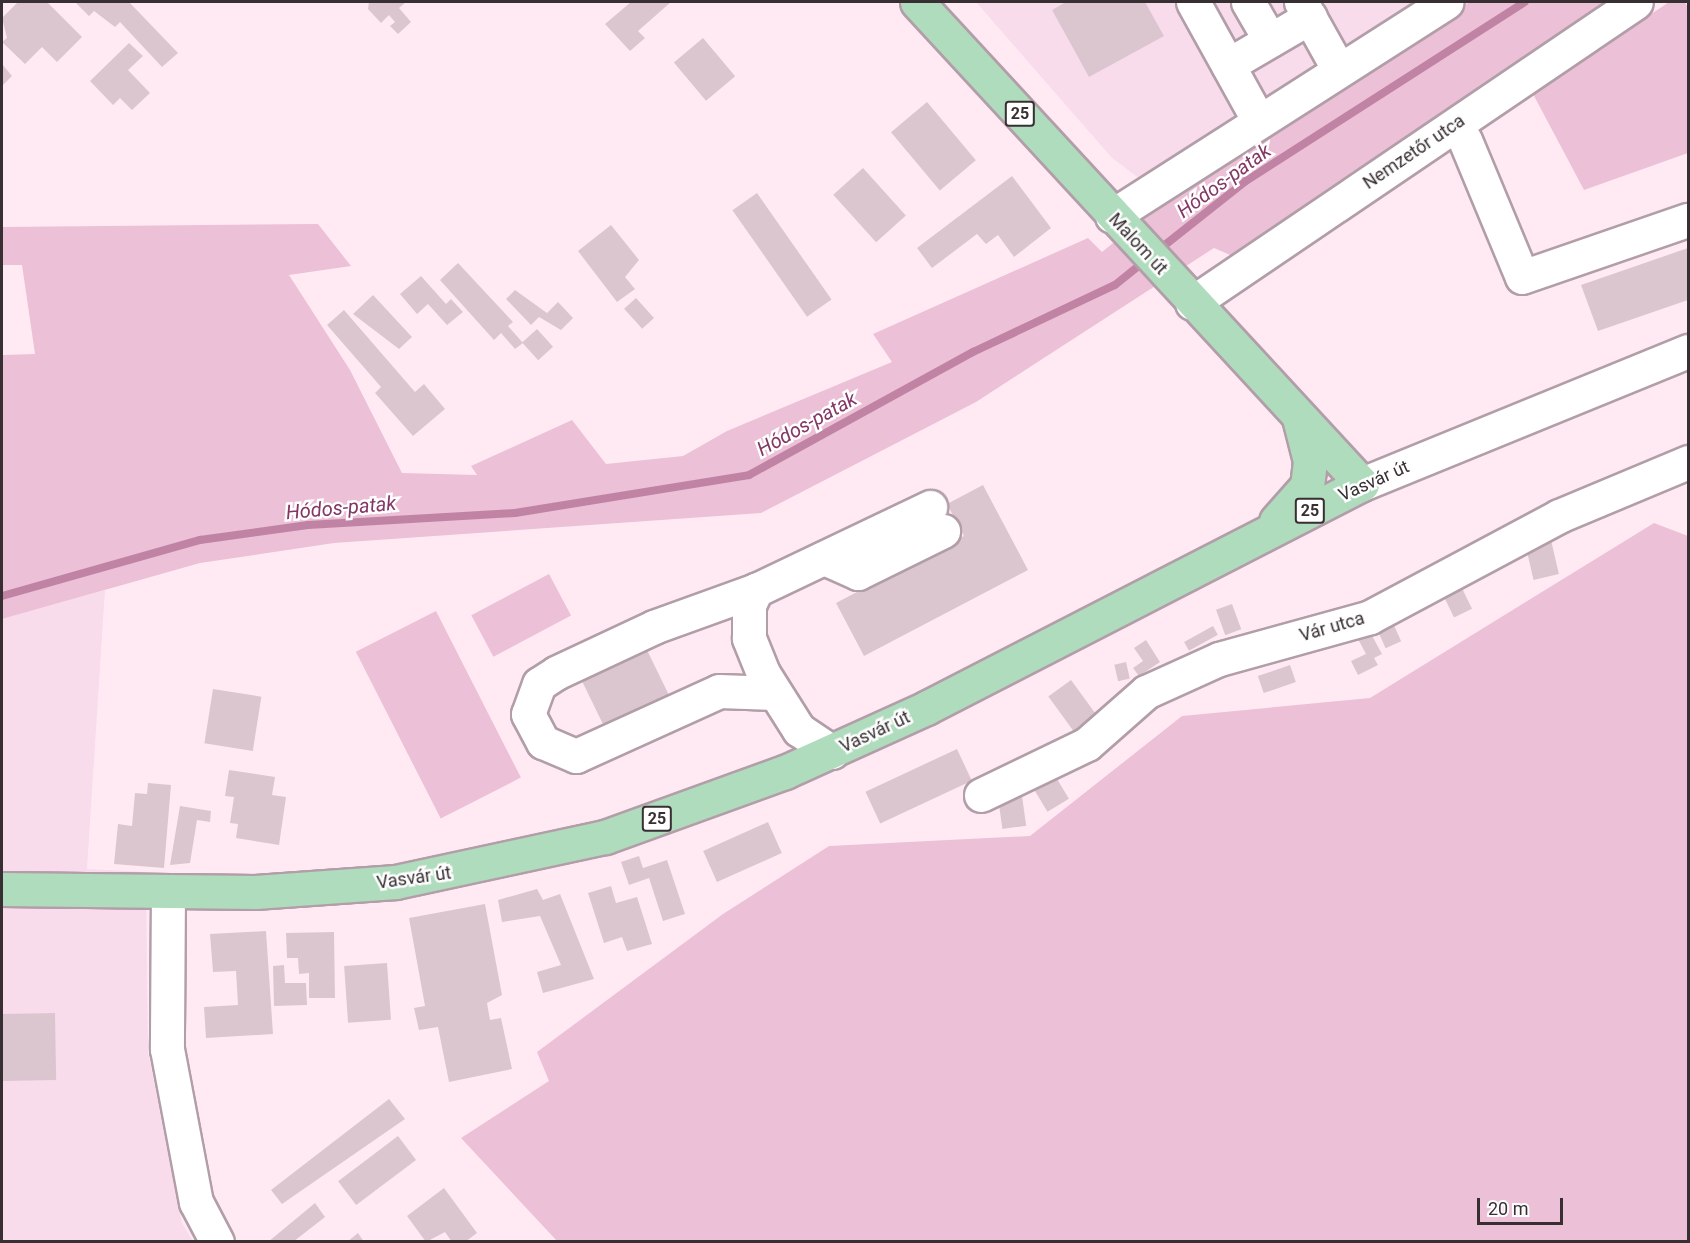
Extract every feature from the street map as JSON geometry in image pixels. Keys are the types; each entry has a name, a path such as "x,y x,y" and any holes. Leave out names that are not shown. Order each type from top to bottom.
{"main road":[{"name":"Malom út","path":"917,2 1184,294 1362,484"},
{"name":"25","path":"1258,537 1306,486 1310,461 1298,416"},
{"name":"Vasvár út","path":"2,889 168,891 333,887 453,872 605,837 785,772 832,752 1362,484"}],"street":[{"path":"1194,2 1259,121"},
{"path":"1248,2 1270,40"},
{"name":"Nemzetőr utca","path":"1184,294 1636,2"},
{"path":"1117,221 1259,121 1340,70 1435,5"},
{"path":"1228,65 1270,40 1305,9 1340,70"},
{"path":"1465,140 1522,277 1689,220"},
{"name":"Vasvár út","path":"1362,484 1689,351"},
{"name":"Vár utca","path":"981,795 1087,744 1146,692 1219,659 1370,616 1559,516 1689,462"},
{"path":"751,642 719,691 576,756 543,742 528,714 539,684 556,673 706,608 756,590 824,558 936,519"},
{"path":"756,590 747,620 751,642 780,703 791,757 785,772"},
{"path":"706,608 751,642"},
{"path":"719,691 780,703 815,744 832,752"},
{"path":"168,891 167,1049 196,1202 217,1242"}],"shaded area":[{"path":"976,2 1470,2 1160,194 1112,158"},
{"path":"1470,2 1604,2 1235,257 1214,248 976,402 761,513 334,543 200,563 2,619 2,355 35,354 22,265 2,265 2,227 318,224 351,266 289,275 350,370 402,473 477,475 471,466 572,420 606,464 683,456 727,431 892,362 873,334 1088,238 1102,252 1166,200 1160,194"},
{"path":"1669,2 1685,2 1688,8 1688,153 1584,190 1533,94"},
{"path":"1654,523 1688,536 1688,1241 557,1241 461,1138 549,1081 537,1052 723,914 829,846 1030,836 1182,716 1370,698"},
{"path":"549,574 571,615 493,657 471,615"},
{"path":"105,590 87,869 146,872 148,1052 182,1223 193,1241 2,1242 2,619"},
{"path":"436,611 521,778 441,818 356,652"}],"building":[{"path":"18,2 47,2 82,37 57,62 42,47 25,64 2,42 7,38 2,18"},
{"path":"75,2 129,2 178,53 162,67 120,22 115,27 94,11 89,16"},
{"path":"369,2 406,2 399,8 411,22 398,34 390,26 395,22 389,15 381,23 368,9"},
{"path":"631,2 671,2 638,31 645,38 630,51 605,24"},
{"path":"1066,2 1145,2 1164,36 1089,77 1052,10"},
{"path":"703,38 735,76 706,101 674,62"},
{"path":"129,43 143,56 128,70 150,93 132,110 120,98 113,105 90,81"},
{"path":"2,64 12,76 2,86"},
{"path":"927,102 976,160 940,190 891,132"},
{"path":"863,168 906,216 876,242 833,195"},
{"path":"1012,176 1051,228 1014,257 998,235 986,244 977,234 932,268 917,248"},
{"path":"757,193 832,299 807,317 732,210"},
{"path":"611,225 639,260 625,277 635,289 617,302 578,251"},
{"path":"1688,248 1688,300 1598,331 1581,285"},
{"path":"458,263 513,322 508,326 523,343 515,349 501,333 494,340 440,280"},
{"path":"421,276 446,304 451,299 463,312 447,325 428,304 417,314 400,294"},
{"path":"515,290 547,313 558,302 573,318 561,330 539,317 531,325 506,299"},
{"path":"373,295 412,337 399,349 353,314"},
{"path":"636,298 654,318 642,329 624,309"},
{"path":"344,310 415,392 424,384 445,409 413,436 375,393 381,387 327,325"},
{"path":"537,329 553,347 538,360 522,342"},
{"path":"983,485 1028,570 864,656 836,603 964,536 947,504"},
{"path":"1551,540 1559,574 1534,580 1526,546"},
{"path":"1458,580 1472,609 1454,618 1440,589"},
{"path":"1232,604 1241,629 1225,635 1216,610"},
{"path":"1393,623 1401,641 1386,648 1377,630"},
{"path":"1213,626 1218,635 1189,651 1184,642"},
{"path":"1370,632 1382,654 1374,658 1378,665 1358,675 1351,661 1366,654 1358,639"},
{"path":"1146,640 1160,662 1139,676 1133,668 1143,661 1134,648"},
{"path":"645,646 672,701 607,732 580,678"},
{"path":"1126,662 1130,679 1118,681 1114,665"},
{"path":"1290,665 1296,682 1264,693 1258,676"},
{"path":"1071,680 1097,716 1074,732 1048,696"},
{"path":"213,689 261,697 253,751 204,743"},
{"path":"957,749 972,781 880,823 865,792"},
{"path":"229,770 275,777 272,795 286,797 279,845 236,838 238,824 230,823 234,797 225,796"},
{"path":"1054,774 1069,799 1048,812 1033,787"},
{"path":"148,783 171,785 164,868 114,864 118,824 132,826 135,793 147,794"},
{"path":"1022,796 1026,826 1002,829 998,799"},
{"path":"180,806 211,811 210,822 197,820 190,863 170,865"},
{"path":"768,822 782,853 717,882 703,851"},
{"path":"639,856 643,868 667,860 685,914 663,921 649,878 629,885 621,862"},
{"path":"611,886 616,903 637,897 652,944 627,951 622,937 604,943 588,893"},
{"path":"537,889 543,900 560,894 594,979 543,993 537,972 561,965 540,916 502,922 498,900"},
{"path":"485,904 502,995 487,1003 490,1020 501,1018 512,1069 449,1082 438,1027 419,1030 414,1008 425,1006 409,918"},
{"path":"266,931 273,1034 206,1038 204,1007 238,1005 236,971 213,972 210,934"},
{"path":"334,932 335,998 309,998 309,973 299,974 298,958 287,958 286,933"},
{"path":"387,963 391,1020 348,1023 344,966"},
{"path":"284,965 285,983 306,983 307,1005 274,1006 273,966"},
{"path":"55,1013 56,1080 3,1081 2,1014"},
{"path":"389,1099 405,1119 282,1204 271,1190"},
{"path":"398,1136 416,1160 356,1205 338,1181"},
{"path":"444,1188 477,1233 465,1242 452,1242 445,1232 426,1242 407,1216"},
{"path":"315,1203 325,1217 293,1242 268,1242"},
{"path":"358,1233 364,1242 347,1242"}],"waterway":[{"name":"Hódos-patak","path":"1156,252 1246,181 1525,2"},
{"name":"Hódos-patak","path":"2,596 200,540 308,525 515,513 749,475 973,352 1115,285 1146,260"}]}
